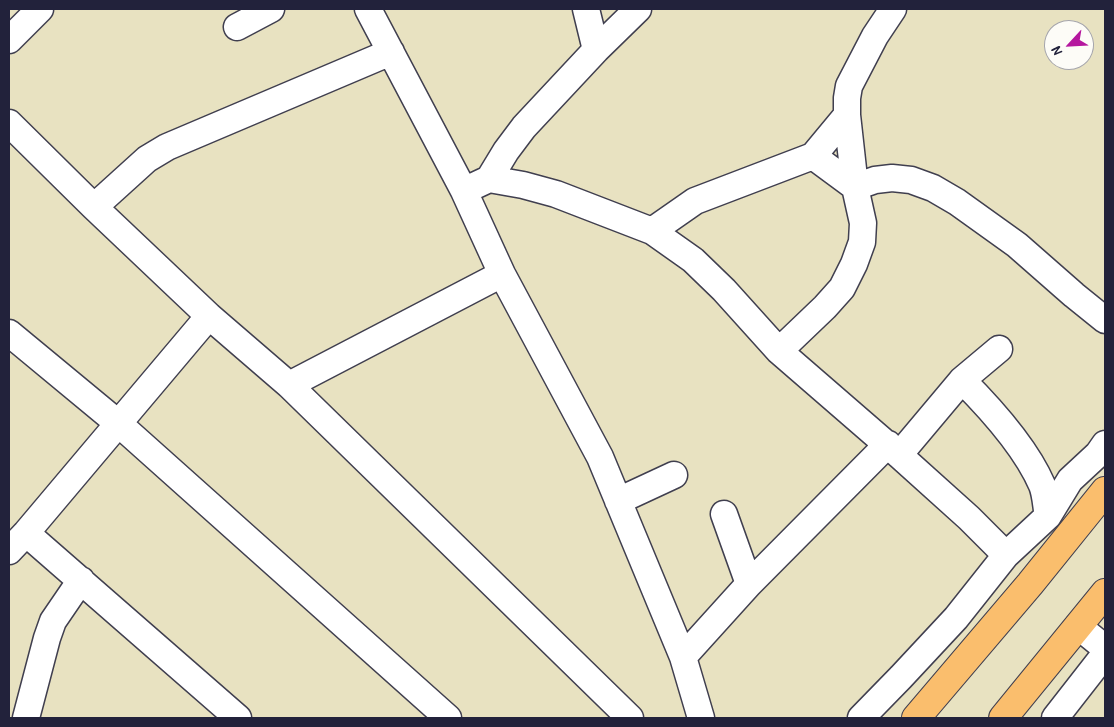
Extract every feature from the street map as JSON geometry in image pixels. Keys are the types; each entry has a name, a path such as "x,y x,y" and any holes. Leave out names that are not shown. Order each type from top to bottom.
{"main road":[{"path":"916,718 1030,584 1105,491"},
{"path":"1003,718 1105,593"}],"street":[{"path":"9,40 40,9"},
{"path":"237,27 271,9"},
{"path":"368,9 464,191 502,274 600,457 683,657 701,718"},
{"path":"586,9 596,50"},
{"path":"464,191 489,179 506,151 524,127 596,50 638,9"},
{"path":"779,350 831,301 842,288 862,242 863,223 855,187 847,115 847,98 849,86 875,36 893,9"},
{"path":"94,208 147,159 167,147 391,52"},
{"path":"652,231 695,201 813,156 847,115"},
{"path":"9,123 94,208 209,316 289,385 630,718"},
{"path":"813,156 855,187"},
{"path":"855,187 875,180 892,178 911,180 933,188 957,202 1017,245 1105,320"},
{"path":"489,179 523,185 556,194 652,231 693,260 724,290 779,350 894,449 1006,555"},
{"path":"289,385 502,274"},
{"path":"209,316 17,542 81,580 233,717"},
{"path":"9,333 119,424 448,718"},
{"path":"683,657 749,584 894,449 962,380 999,349"},
{"path":"962,380 985,403 1026,456 1043,487 1048,516"},
{"path":"861,718 956,618 1006,555 1048,516 1070,480 1098,454 1105,444"},
{"path":"618,501 674,474"},
{"path":"724,514 749,584"},
{"path":"20,714 53,621 81,580"},
{"path":"1078,626 1105,648"},
{"path":"1055,718 1105,654"}]}
